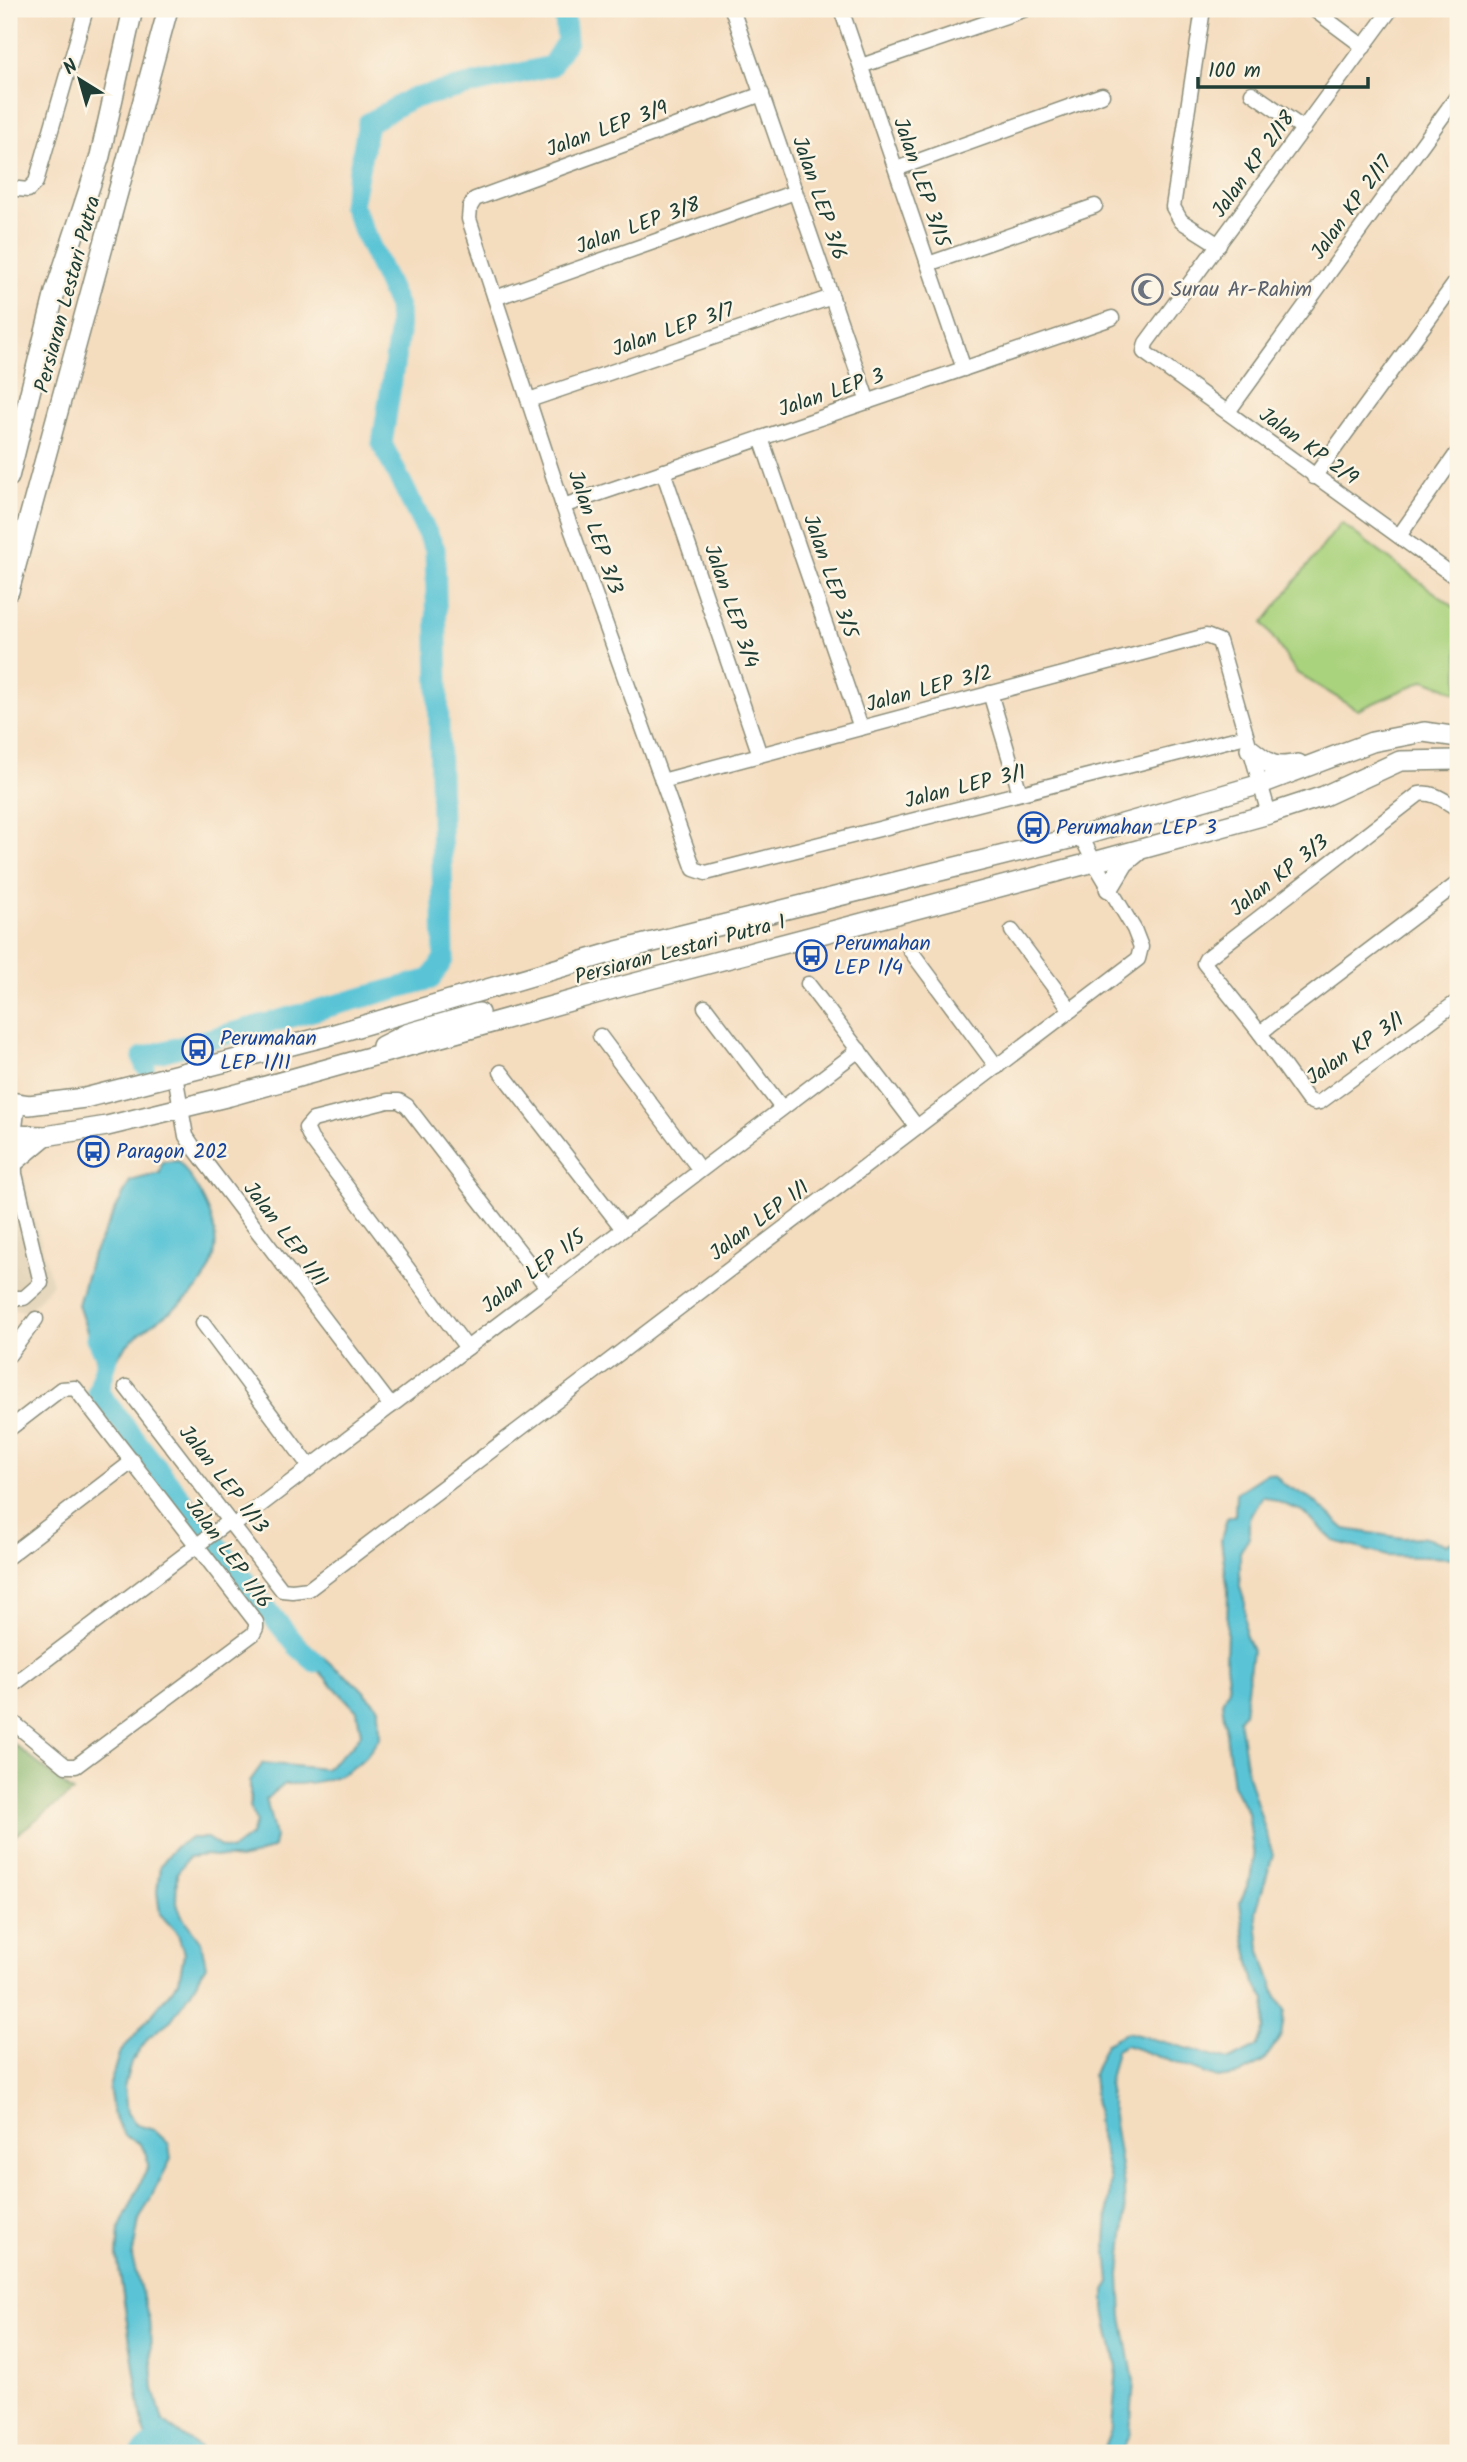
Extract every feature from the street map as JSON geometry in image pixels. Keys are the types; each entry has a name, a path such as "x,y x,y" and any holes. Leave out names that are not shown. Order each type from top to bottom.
{"street":[{"path":"13,189 28,190 36,182 86,9"},
{"name":"Persiaran Lestari Putra","path":"9,477 55,292 100,156 133,9"},
{"name":"Persiaran Lestari Putra","path":"9,591 168,9"},
{"name":"Jalan LEP 3/6","path":"732,9 868,402"},
{"name":"Jalan LEP 3/15","path":"841,9 964,369"},
{"path":"861,66 1026,9"},
{"path":"1203,9 1173,207 1181,221 1219,245"},
{"path":"1313,9 1364,47"},
{"name":"Jalan KP 2/18","path":"1146,343 1391,9"},
{"path":"1252,93 1304,129"},
{"name":"Jalan LEP 3/9","path":"470,207 475,199 762,94"},
{"path":"896,169 1102,95"},
{"name":"Jalan KP 2/17","path":"1228,412 1458,95"},
{"path":"100,156 128,159"},
{"name":"Jalan LEP 3/8","path":"495,298 795,192"},
{"path":"928,264 1095,206"},
{"name":"Jalan LEP 3/3","path":"470,207 469,219 563,506 694,869"},
{"path":"1314,477 1458,279"},
{"name":"Jalan LEP 3/7","path":"529,400 832,297"},
{"name":"Jalan LEP 3","path":"563,506 1112,318"},
{"name":"Jalan KP 2/9","path":"1146,343 1144,352 1458,579"},
{"name":"Jalan LEP 3/5","path":"761,438 861,728"},
{"path":"1399,536 1458,452"},
{"name":"Jalan LEP 3/4","path":"663,471 760,755"},
{"name":"Jalan LEP 3/2","path":"662,781 1206,636 1219,641 1249,743"},
{"path":"990,693 1020,793"},
{"path":"1249,743 1265,761 1280,768 1326,759 1372,742 1424,732 1458,737"},
{"path":"1249,743 1269,814"},
{"name":"Jalan LEP 3/1","path":"694,869 706,873 1020,793 1249,743"},
{"name":"Persiaran Lestari Putra 1","path":"13,1102 29,1105 85,1098 327,1036 617,951 1081,836 1261,785 1326,759"},
{"name":"Persiaran Lestari Putra 1","path":"180,1107 340,1066 406,1034 572,988 620,988 1269,814 1324,796 1400,761 1458,760"},
{"name":"Jalan KP 3/3","path":"1260,1033 1204,963 1206,958 1419,794 1433,794 1458,809"},
{"name":"Jalan LEP 1/1","path":"292,1591 309,1589 1138,959 1141,947 1134,929 1081,836"},
{"path":"1109,888 1124,863 1141,849"},
{"path":"1260,1033 1458,883"},
{"path":"1012,931 1071,1010"},
{"path":"910,950 997,1067"},
{"path":"808,984 917,1127"},
{"name":"Jalan KP 3/1","path":"1260,1033 1308,1100 1315,1103 1458,1001"},
{"path":"705,1007 782,1108"},
{"path":"600,1036 700,1170"},
{"name":"Jalan LEP 1/5","path":"9,1688 201,1542 310,1467 859,1050"},
{"path":"501,1072 623,1229"},
{"name":"Jalan LEP 1/11","path":"175,1075 186,1136 391,1406"},
{"path":"467,1348 311,1139 306,1128 313,1120 388,1101 399,1101 407,1106 547,1287"},
{"path":"9,1298 24,1298 41,1283 14,1195 11,1135 13,1102"},
{"path":"11,1135 45,1136 107,1126 180,1107"},
{"path":"12,1168 45,1136"},
{"path":"9,1355 36,1319"},
{"path":"203,1323 310,1467"},
{"name":"Jalan LEP 1/13","path":"126,1387 228,1525 282,1590 292,1591"},
{"name":"Jalan LEP 1/16","path":"9,1429 61,1389 75,1388 201,1542 256,1622 257,1628 253,1634 76,1766 66,1766 9,1719"},
{"path":"9,1556 133,1461"}],"shaded area":[{"path":"9,1173 23,1175 52,1284 28,1312 9,1309"}],"green space":[{"path":"1341,523 1458,610 1458,693 1425,680 1358,710 1297,673 1263,623"},
{"path":"9,1740 73,1792 9,1840"}],"water":[{"path":"179,1161 208,1209 216,1242 214,1259 207,1275 187,1299 136,1336 112,1364 97,1361 78,1305 91,1258 130,1181 160,1173 162,1162"},
{"path":"1267,1473 1275,1475 1283,1484 1312,1499 1345,1529 1403,1538 1422,1537 1446,1544 1458,1540 1458,1558 1387,1556 1334,1541 1302,1511 1263,1496 1249,1518 1249,1537 1240,1552 1240,1587 1245,1603 1245,1634 1252,1651 1244,1713 1239,1719 1247,1772 1273,1855 1256,1911 1260,1948 1277,1998 1285,2010 1281,2036 1263,2062 1238,2075 1217,2078 1126,2045 1116,2050 1108,2084 1124,2186 1125,2225 1120,2275 1122,2317 1134,2381 1130,2433 1121,2453 1097,2453 1104,2448 1112,2427 1117,2367 1105,2312 1105,2290 1110,2282 1106,2244 1110,2181 1098,2128 1093,2074 1106,2043 1127,2032 1230,2060 1256,2047 1264,2028 1266,1999 1255,1984 1240,1902 1252,1875 1254,1857 1248,1813 1233,1785 1222,1702 1229,1688 1226,1665 1228,1592 1221,1540 1227,1518 1235,1515 1236,1493"},
{"path":"300,1636 359,1686 379,1708 380,1737 366,1757 347,1771 317,1782 285,1784 266,1799 275,1836 273,1847 257,1855 239,1859 206,1855 189,1857 177,1873 176,1902 183,1918 201,1942 206,1966 171,2020 149,2037 131,2062 124,2087 127,2113 137,2125 154,2130 169,2144 171,2159 139,2220 132,2258 149,2319 154,2389 163,2421 207,2453 160,2453 155,2451 144,2433 117,2256 119,2229 148,2167 147,2154 139,2143 125,2136 114,2117 109,2087 119,2054 179,1981 184,1954 178,1934 160,1914 157,1892 160,1866 175,1847 191,1838 207,1838 231,1850 251,1835 256,1822 250,1807 250,1781 263,1763 325,1769 352,1746 361,1734 357,1711 319,1671 288,1647"}],"waterway":[{"path":"145,1066 143,1057 431,979 444,958 435,549 382,444 399,333 398,307 352,205 368,123 410,99 551,66 567,41 564,9"},
{"path":"96,1338 107,1357 98,1392 274,1618 297,1646 315,1662"},
{"path":"142,2453 149,2446 162,2441 185,2453"}],"place":[{"name":"Surau Ar-Rahim","path":"1148,289"},
{"name":"Perumahan LEP 3","path":"1033,827"},
{"name":"Perumahan LEP 1/4","path":"811,955"},
{"name":"Perumahan LEP 1/11","path":"197,1050"},
{"name":"Paragon 202","path":"93,1151"}]}
